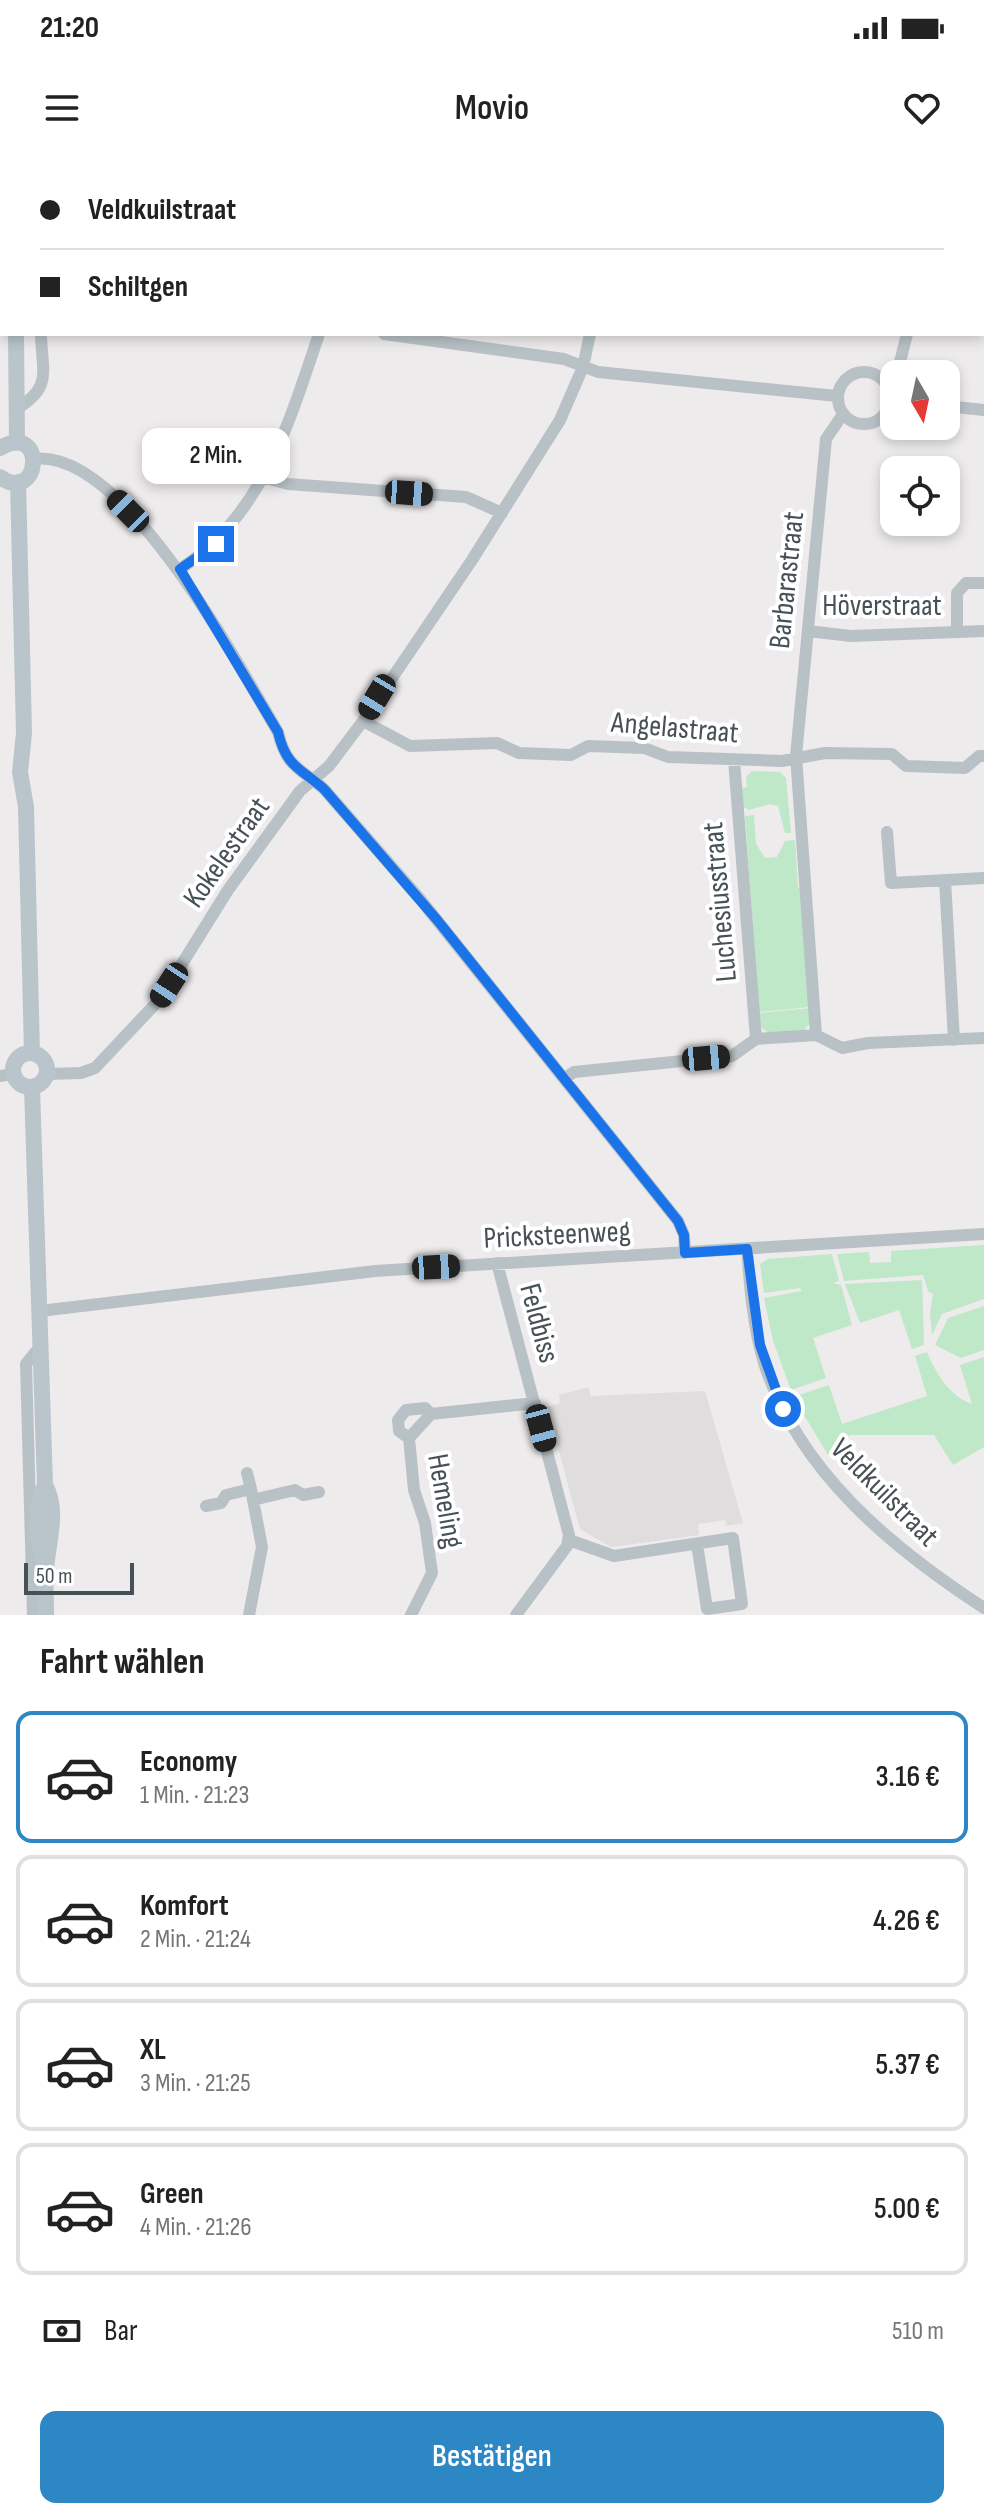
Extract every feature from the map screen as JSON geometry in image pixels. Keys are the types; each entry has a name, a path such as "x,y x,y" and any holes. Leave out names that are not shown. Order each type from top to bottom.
{"street":[{"path":"16,336 17,442"},
{"path":"15,410 36,397 43,385 41,336"},
{"path":"180,569 216,544 262,477 284,435 318,336"},
{"path":"398,336 564,359 598,372 837,396"},
{"name":"Kokelestraat","path":"47,1074 81,1073 95,1068 151,1011 228,890 300,791 329,766 363,721 502,513 560,420 583,367 590,336"},
{"path":"898,360 906,336"},
{"path":"880,375 852,374 842,382 837,396 843,414 855,422 880,417"},
{"path":"960,407 984,410"},
{"name":"Barbarastraat","path":"796,756 826,439 843,414"},
{"path":"0,448 17,442 28,447 34,459 31,473 18,482"},
{"path":"34,459 55,459 70,464 103,487 180,569 278,732 281,745 298,773 314,780 420,899 565,1078 678,1221 684,1235 685,1253"},
{"path":"0,477 18,482"},
{"path":"262,477 288,484 466,497 502,513"},
{"path":"18,482 24,733 20,772 26,807 32,1053"},
{"name":"Höverstraat","path":"957,631 957,593 966,583 984,583"},
{"name":"Höverstraat","path":"808,631 851,636 984,631"},
{"name":"Angelastraat","path":"363,721 410,746 497,743 519,753 571,755 588,746 644,748 668,757 782,761 796,756 892,754 906,766 965,768 979,756 984,756"},
{"path":"796,756 816,1035"},
{"name":"Luchesiusstraat","path":"734,760 756,1039"},
{"path":"887,832 891,883 984,878"},
{"path":"945,880 954,1040"},
{"path":"565,1078 574,1072 732,1056 756,1039 816,1035 842,1048 868,1043 984,1038"},
{"path":"32,1053 45,1061 47,1074 43,1082 32,1088 20,1085 6,1075 17,1058 32,1053"},
{"path":"32,1088 43,1343 45,1485 51,1495 46,1615"},
{"name":"Pricksteenweg","path":"40,1311 375,1271 984,1234"},
{"name":"Veldkuilstraat","path":"747,1249 752,1300 764,1364 795,1433 832,1482 896,1545 984,1608"},
{"name":"Feldbiss","path":"497,1263 569,1540"},
{"path":"33,1615 26,1364 43,1343"},
{"name":"Hemeling","path":"411,1615 432,1573 425,1523 414,1490 409,1438 431,1414 535,1403"},
{"name":"Hemeling","path":"409,1438 399,1431 398,1420 406,1410 425,1408 431,1414"},
{"path":"247,1473 262,1547 249,1615"},
{"path":"206,1506 221,1503 226,1495 295,1490 303,1495 319,1492"},
{"path":"516,1615 569,1540 577,1540 607,1556 733,1538 742,1604 707,1609 697,1544"}],"shaded area":[{"path":"588,1387 591,1396 705,1391 743,1523 726,1526 725,1520 698,1524 699,1535 611,1547 580,1529 547,1407 560,1403 559,1395"}],"green space":[{"path":"752,771 780,772 786,778 791,833 785,833 778,806 770,804 749,810 743,807 742,788 747,787 746,777"},
{"path":"754,815 756,844 765,858 777,857 785,841 795,840 798,888 803,888 810,1007 759,1012 745,816"},
{"path":"810,1008 810,1023 804,1030 768,1033 760,1026 759,1013"},
{"path":"984,1245 984,1299 942,1314 932,1335 930,1314 933,1294 928,1291 923,1275 844,1281 837,1254 869,1252 870,1263 891,1262 891,1251"},
{"path":"832,1254 839,1281 833,1283 841,1285 852,1325 813,1338 826,1378 791,1390 773,1341 764,1298 802,1291 800,1288 764,1293 760,1264 768,1259"},
{"path":"922,1280 924,1345 912,1349 899,1310 860,1323 845,1284"},
{"path":"984,1306 984,1350 961,1358 935,1345 948,1318"},
{"path":"927,1352 944,1383 957,1396 972,1404 960,1365 984,1357 984,1447 953,1465 934,1435 850,1435 828,1455 793,1397 829,1385 842,1424 927,1396 915,1356"}],"route":[{"path":"216,544 180,569 278,732 281,745 298,773 314,780 324,789 494,989 678,1221 684,1235 685,1253 747,1249 752,1300 764,1364 783,1409"}]}
